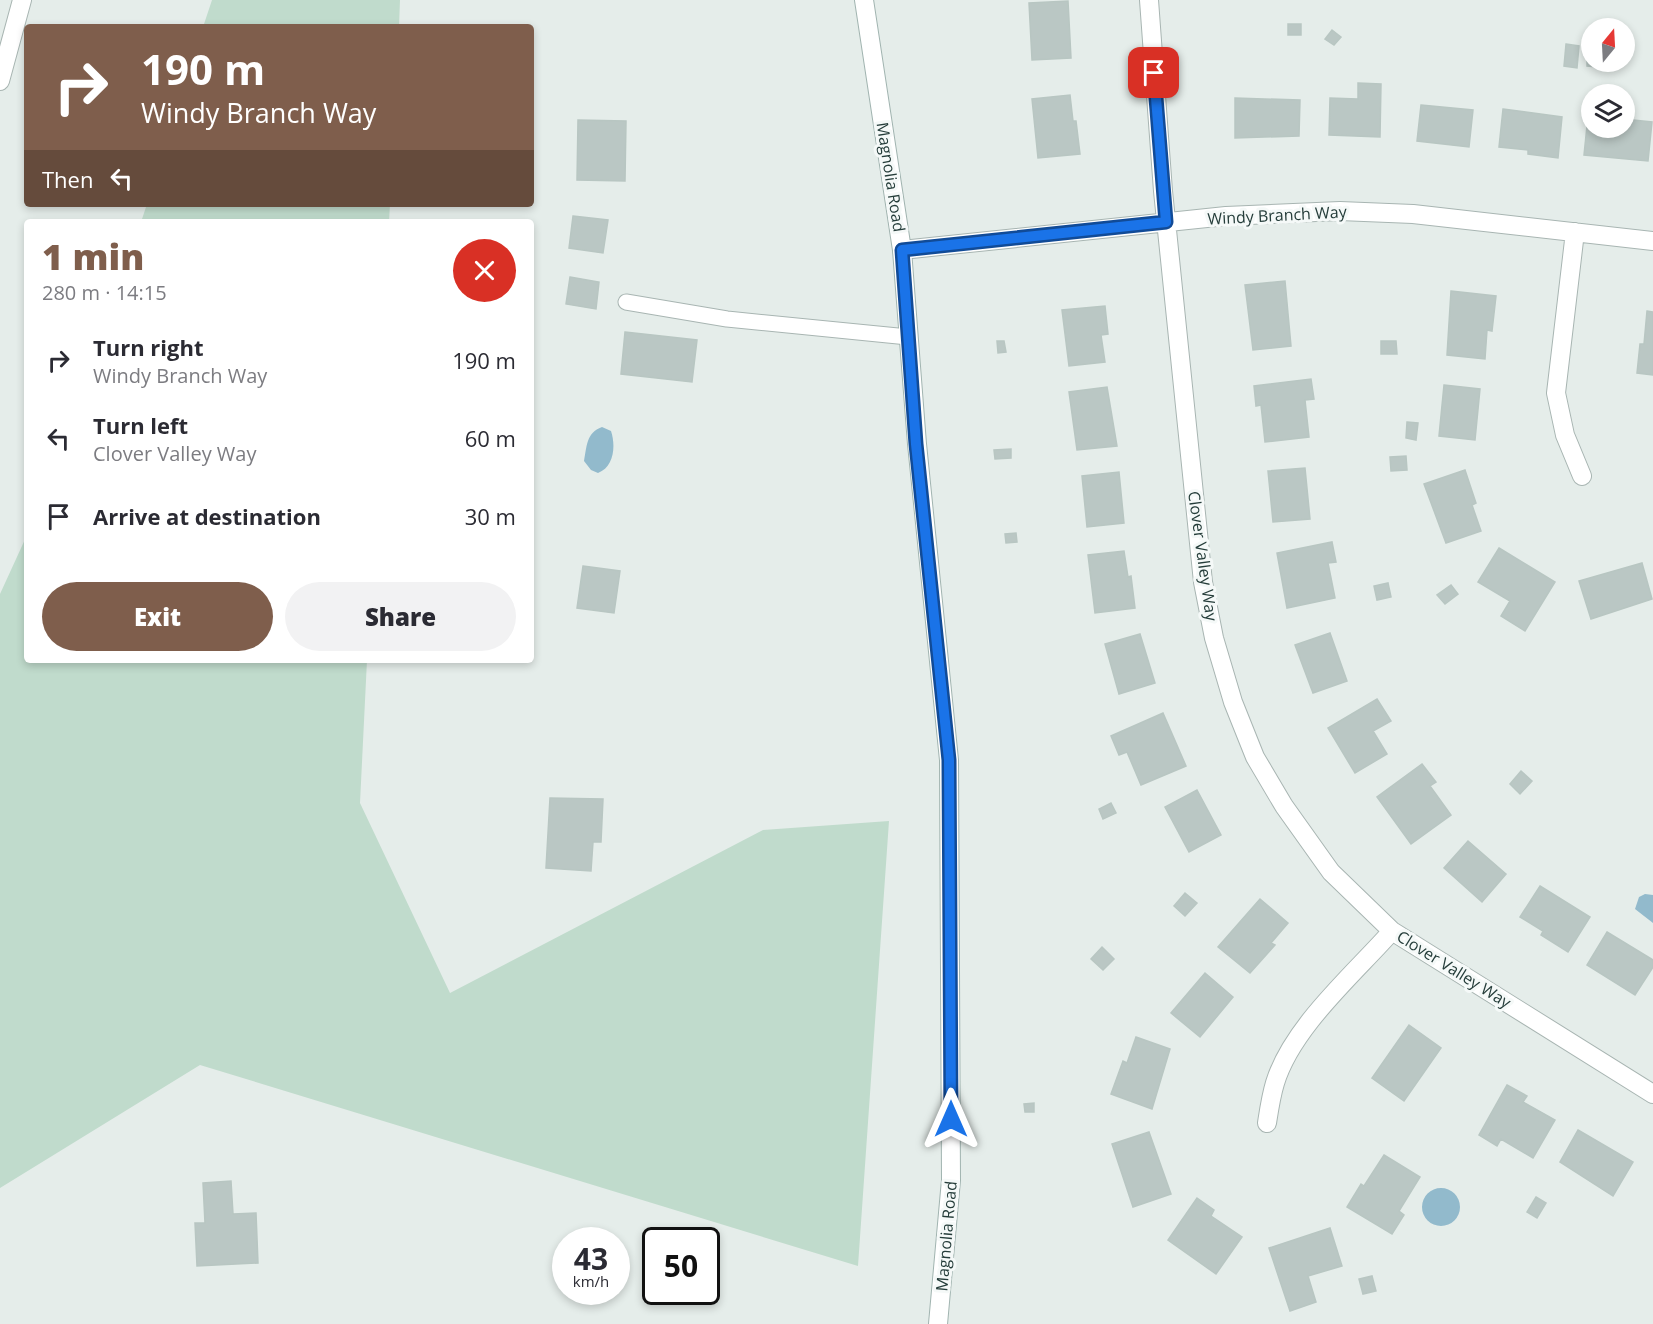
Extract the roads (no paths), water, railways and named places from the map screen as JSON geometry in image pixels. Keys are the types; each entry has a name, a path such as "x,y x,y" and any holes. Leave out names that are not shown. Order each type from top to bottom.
{"street":[{"path":"0,81 22,0"},
{"name":"Magnolia Road","path":"864,0 902,250 916,444 949,760 951,1180 938,1324"},
{"name":"Clover Valley Way","path":"1149,0 1166,222 1203,582 1214,638 1233,702 1255,757 1284,806 1331,872 1392,931 1653,1094"},
{"name":"Windy Branch Way","path":"902,250 1226,216 1340,211 1413,214 1653,241"},
{"path":"1575,232 1556,393 1565,435 1582,476"},
{"path":"1267,1123 1275,1083 1286,1057 1305,1026 1392,931"}],"lane":[{"path":"626,302 727,319 909,337"}],"water":[{"path":"602,427 611,431 613,449 607,466 598,473 591,470 584,461 590,436"},
{"path":"1645,894 1653,895 1653,923 1635,909 1639,897"},
{"path":"1441,1188 1454,1194 1460,1207 1454,1220 1441,1226 1428,1220 1422,1207 1428,1194"}]}
